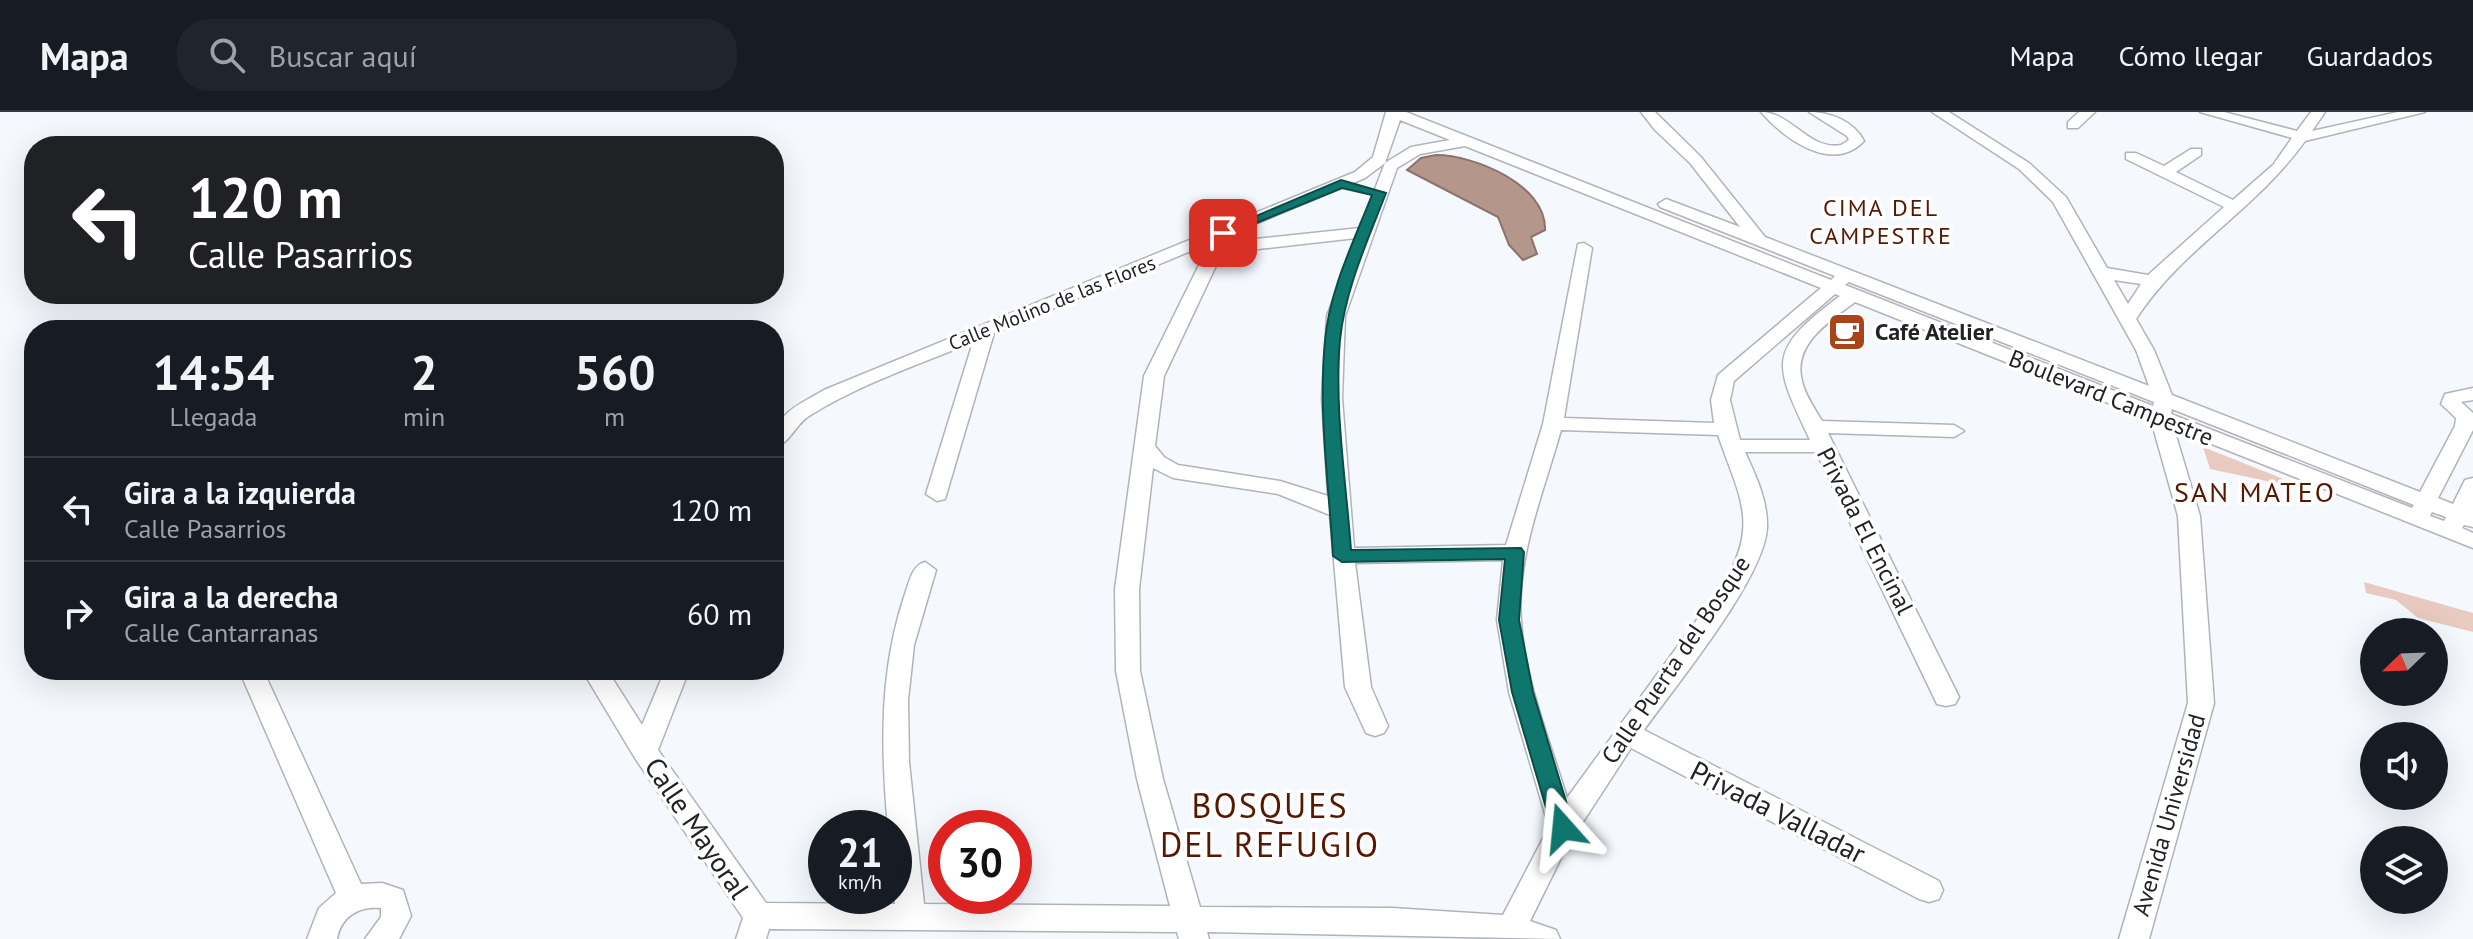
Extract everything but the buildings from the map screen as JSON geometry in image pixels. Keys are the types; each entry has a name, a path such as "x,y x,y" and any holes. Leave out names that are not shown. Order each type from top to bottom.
{"street":[{"name":"Boulevard Campestre","path":"1394,112 1748,253 1840,281 2421,510 2460,522 2473,541"},
{"name":"Calle Molino de las Flores","path":"784,429 793,417 831,394 1149,263 1213,250 1372,168 1380,159 1394,112"},
{"name":"Boulevard Campestre","path":"1428,112 1741,227 1840,281 1853,295 2162,409"},
{"path":"1635,112 1655,139 1704,174"},
{"path":"1648,112 1654,123 1704,174 1741,227 1748,253"},
{"path":"1768,112 1817,147 1844,149 1857,141 1853,133 1816,112"},
{"name":"Avenida Universidad","path":"1939,112 2044,182 2060,200 2145,350 2189,516 2201,703 2134,939"},
{"path":"2073,125 2088,112"},
{"path":"2207,112 2304,137 2418,112"},
{"path":"2127,319 2152,281 2278,168 2304,137 2318,112"},
{"path":"1375,726 1358,687 1342,556 1332,339 1345,283 1390,166 1398,158 1431,146 1470,141 1487,134"},
{"path":"2166,172 2196,152"},
{"path":"2131,156 2234,206"},
{"path":"1341,184 1379,193"},
{"path":"1149,263 1213,250 1366,232"},
{"path":"1563,828 1522,692 1509,620 1515,552 1553,424 1584,248"},
{"path":"1191,929 1150,779 1128,671 1127,589 1154,376 1213,250"},
{"path":"2100,272 2152,281"},
{"name":"Calle Puerta del Bosque","path":"1508,933 1563,828 1718,607 1750,554 1756,527 1753,491 1720,414 1725,379 1840,281"},
{"path":"1751,354 1790,364 1800,339 1853,295"},
{"path":"937,494 986,330"},
{"name":"Privada El Encinal","path":"1790,364 1798,399 1946,697"},
{"path":"2421,510 2469,421 2451,404 2452,398 2473,394"},
{"path":"1553,424 1730,437 1954,431"},
{"path":"1144,445 1157,462 1173,471 1294,491 1319,498 1339,511"},
{"path":"1294,491 1316,486 1337,472"},
{"path":"2460,522 2473,485"},
{"path":"1342,556 1515,552"},
{"path":"910,915 896,728 898,669 908,621 925,570"},
{"path":"255,680 353,899"},
{"name":"Calle Mayoral","path":"600,680 754,928 910,915 1191,929 1392,921 1545,939"},
{"path":"644,751 673,680"},
{"name":"Privada Valladar","path":"1628,734 1929,890"},
{"path":"322,939 333,914 353,899 377,893 393,899 397,914 380,939"}],"shaded area":[{"path":"1436,155 1469,160 1521,186 1534,199 1542,214 1545,230 1531,237 1537,254 1523,260 1509,245 1498,217 1407,170 1421,158"},
{"path":"2203,447 2286,480 2285,485 2210,469"},
{"path":"2364,582 2473,613 2473,632 2448,626 2448,618 2418,618 2396,600 2366,593"}],"place":[{"name":"Café Atelier","path":"1847,332"}],"district":[{"name":"CIMA DEL CAMPESTRE","path":"1881,222"},
{"name":"SAN MATEO","path":"2255,492"},
{"name":"BOSQUES DEL REFUGIO","path":"1270,826"}],"route":[{"path":"1223,233 1341,184 1379,193 1345,283 1332,339 1332,398 1342,556 1515,552 1509,620 1522,692 1563,828"}]}
